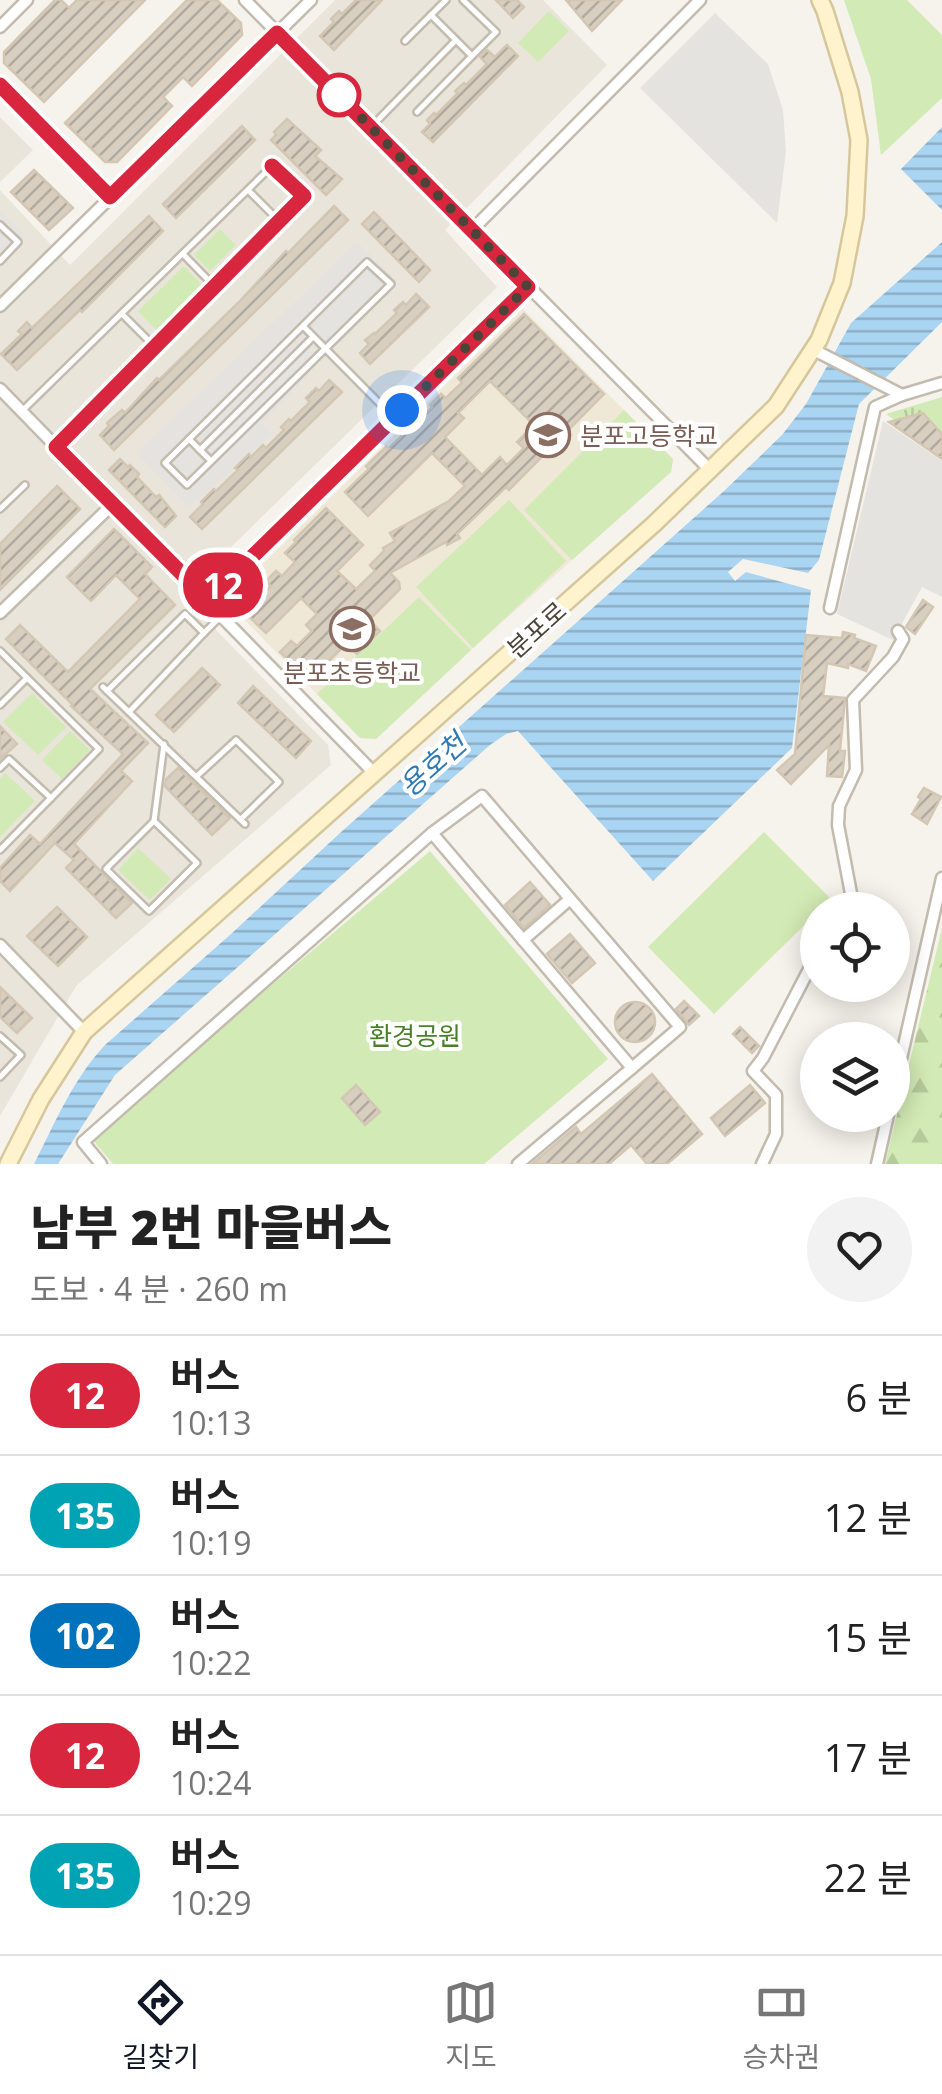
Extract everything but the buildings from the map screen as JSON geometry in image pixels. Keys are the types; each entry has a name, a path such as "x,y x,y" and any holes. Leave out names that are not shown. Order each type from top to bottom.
{"main road":[{"name":"분포로","path":"8,1164 84,1032 654,524 776,406 821,354 856,216 859,140 850,92 820,0"}],"street":[{"path":"0,27 27,0"},
{"path":"245,0 710,470"},
{"path":"0,306 311,0"},
{"path":"472,230 700,0"},
{"path":"0,85 110,197"},
{"path":"208,600 528,287"},
{"path":"821,354 902,395"},
{"path":"830,608 875,407 942,383"},
{"path":"0,390 374,773"},
{"path":"0,613 113,504"},
{"path":"851,892 838,806 856,770 853,700 894,657 903,639 898,631"},
{"path":"101,1164 82,1142 432,833 482,796 680,1027 518,1164"},
{"path":"432,833 632,1068"},
{"path":"909,1022 942,878"},
{"path":"523,940 570,899"},
{"path":"0,945 84,1032"},
{"path":"762,1164 776,1134 776,1095 753,1071 800,985"},
{"path":"877,1164 884,1132"}],"lane":[{"path":"405,42 446,0"},
{"path":"416,112 496,32 462,0"},
{"path":"430,15 472,56"},
{"path":"371,128 456,40"},
{"path":"22,412 272,166 304,196 56,447"},
{"path":"248,190 279,221"},
{"path":"0,225 18,242 0,261"},
{"path":"183,254 215,286"},
{"path":"367,262 391,284 187,486 165,463 303,326 367,262"},
{"path":"122,314 155,347"},
{"path":"303,326 394,418"},
{"path":"200,450 314,337"},
{"path":"189,439 211,461"},
{"path":"0,509 25,485"},
{"path":"197,776 236,740 279,782 243,822 105,689 185,614 204,633"},
{"path":"130,712 222,615"},
{"path":"0,651 99,749 0,850"},
{"path":"0,705 27,678"},
{"path":"154,820 197,863 150,911 106,869 154,820 164,744"},
{"path":"0,768 9,759 51,798"},
{"path":"0,1036 21,1055 0,1077"}],"shaded area":[{"path":"335,0 543,0 607,65 445,230 497,287 182,595 328,745 331,765 76,986 0,1116 0,190 70,265"},
{"path":"715,13 768,64 783,110 786,151 777,223 640,88"},
{"path":"0,117 33,150 0,182"},
{"path":"0,211 25,235 0,256"},
{"path":"357,242 396,280 262,423 272,434 189,508 137,453"},
{"path":"523,309 673,459 671,472 376,739 360,738 232,607 231,595"},
{"path":"883,421 942,461 942,597 922,587 893,640 837,614"}],"green space":[{"path":"844,0 907,0 942,35 942,98 881,155 871,79"},
{"path":"549,11 569,31 538,62 518,43"},
{"path":"220,229 236,245 210,271 194,255"},
{"path":"184,266 204,287 158,332 138,311"},
{"path":"942,397 942,452 886,414"},
{"path":"624,410 673,459 671,472 572,560 524,510"},
{"path":"509,500 566,561 473,648 416,587"},
{"path":"419,597 471,650 376,739 360,738 317,694"},
{"path":"32,693 66,727 38,755 3,722"},
{"path":"70,731 90,750 62,779 42,760"},
{"path":"5,773 35,801 0,837 0,779"},
{"path":"764,832 824,892 800,892 800,929 714,1014 648,947"},
{"path":"138,848 171,879 150,900 118,870"},
{"name":"환경공원","path":"430,851 608,1059 484,1164 113,1164 91,1138"},
{"path":"942,928 942,1164 885,1164 893,1132 910,1132 910,1060"}],"water":[{"path":"942,127 942,210 901,169"},
{"name":"용호천","path":"942,242 942,322 859,404 819,560 808,573 743,559 728,572 735,581 746,572 811,590 792,748 653,881 518,731 506,734 115,1075 58,1164 34,1164 74,1087 105,1045 724,491 782,435 806,404 851,323"}],"bus line":[{"name":"12","path":"0,85 110,197 277,33 528,287 208,600 56,447 304,196 272,166"}],"place":[{"name":"분포고등학교","path":"548,435"},
{"name":"분포초등학교","path":"352,629"}],"route":[{"path":"339,95 528,287 402,410"}]}
